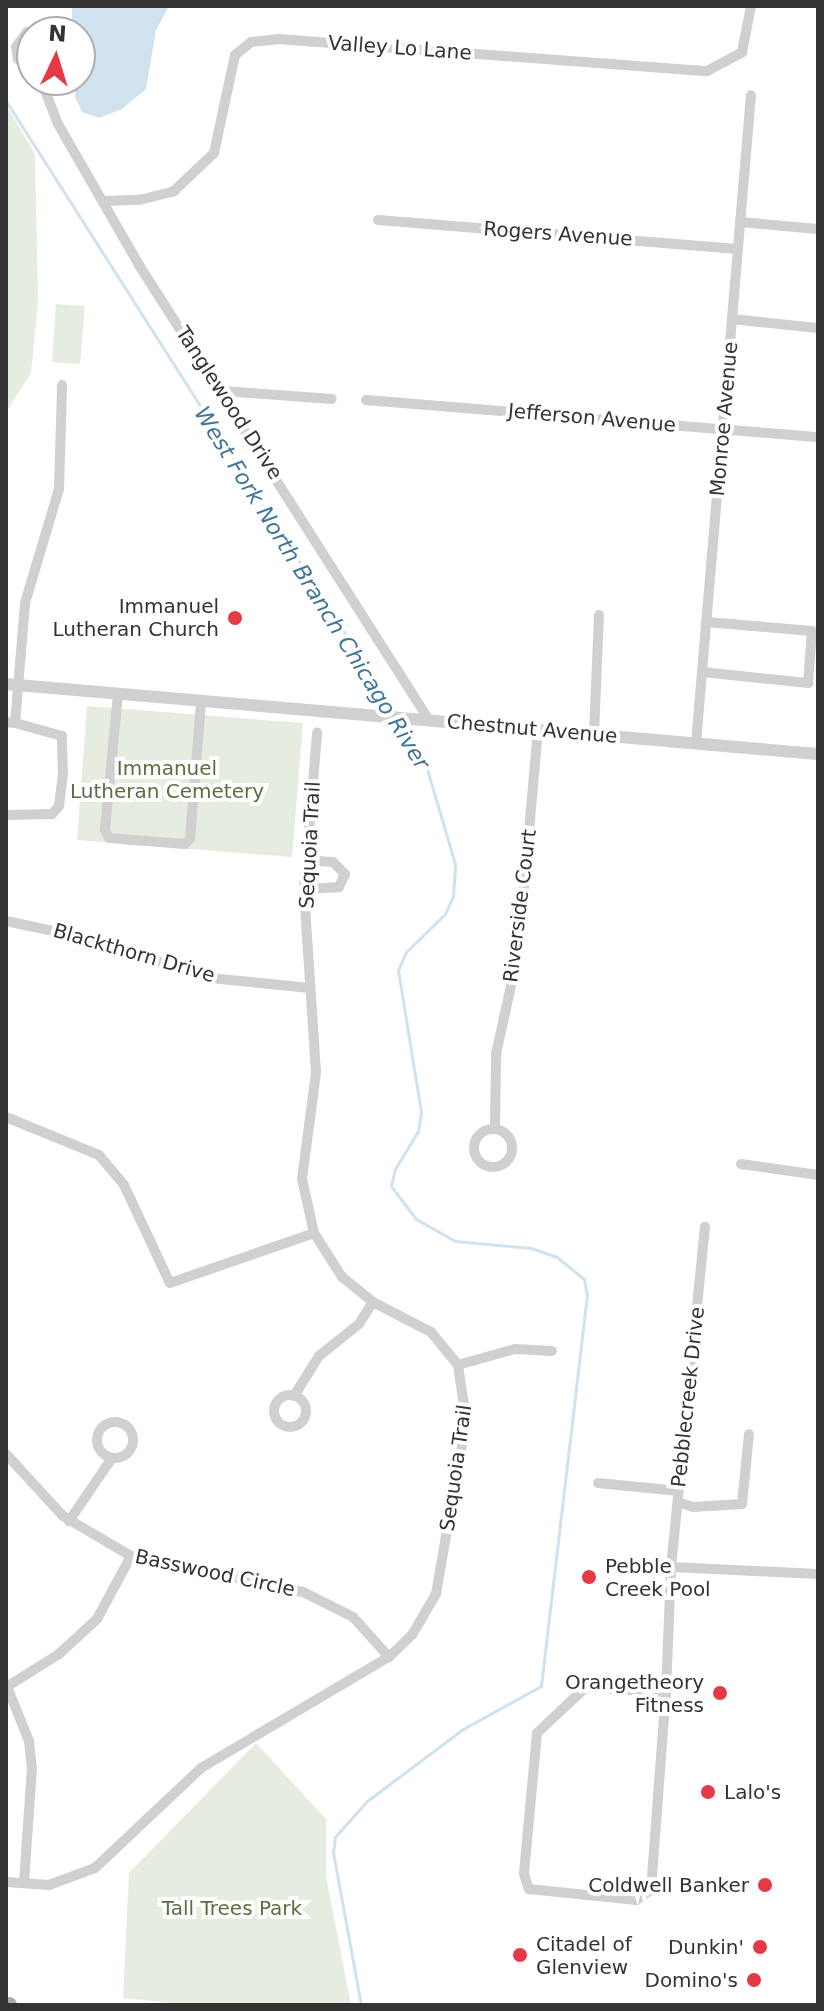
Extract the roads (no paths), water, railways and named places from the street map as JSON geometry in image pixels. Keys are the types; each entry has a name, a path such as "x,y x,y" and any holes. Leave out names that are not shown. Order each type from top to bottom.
{"street":[{"name":"Valley Lo Lane","path":"104,201 139,200 174,191 214,153 235,55 251,42 278,39 707,71 742,52 751,6"},
{"name":"Monroe Avenue","path":"696,743 751,95"},
{"name":"Tanglewood Drive","path":"47,96 58,124 139,265 223,391 429,720"},
{"name":"Rogers Avenue","path":"378,220 738,249"},
{"path":"740,222 818,229"},
{"path":"732,319 818,328"},
{"path":"6,815 44,817 59,806 65,745 53,731 10,722 10,684 25,603 59,489 62,385"},
{"path":"223,391 332,399"},
{"name":"Jefferson Avenue","path":"366,400 818,437"},
{"path":"594,734 599,615"},
{"path":"702,672 808,683 812,631 706,622"},
{"name":"Chestnut Avenue","path":"10,684 818,754"},
{"path":"118,694 105,830 109,838 185,844 190,839 201,701"},
{"name":"Riverside Court","path":"495,1129 496,1054 518,954 538,729"},
{"name":"Sequoia Trail","path":"6,1882 49,1885 95,1868 201,1768 389,1657 425,1616 443,1566 466,1420 458,1365 431,1332 373,1302 342,1277 314,1233 302,1179 316,1072 304,889 317,733"},
{"path":"304,889 339,887 345,874 333,862 306,860"},
{"name":"Blackthorn Drive","path":"6,921 82,937 210,978 310,988"},
{"path":"6,1117 99,1155 124,1185 170,1283 314,1233"},
{"path":"741,1164 818,1175"},
{"name":"Pebblecreek Drive","path":"666,1692 586,1687 537,1733 526,1884 543,1894 636,1900 647,1896 666,1692 671,1567 705,1227"},
{"path":"294,1396 319,1356 359,1324 373,1302"},
{"path":"458,1365 515,1349 552,1351"},
{"path":"598,1483 678,1496 693,1507 742,1504 749,1434"},
{"name":"Basswood Circle","path":"6,1454 69,1521 131,1556 303,1592 353,1617 389,1657"},
{"path":"69,1521 112,1458"},
{"path":"24,1883 32,1768 29,1741 7,1685 85,1632 105,1607 131,1556"},
{"path":"671,1567 818,1574"}],"water":[{"path":"72,6 169,6 156,30 146,89 122,109 99,118 82,112 75,96 96,96 96,16 72,16"}],"waterway":[{"name":"West Fork North Branch Chicago River","path":"6,101 397,715"},
{"name":"West Fork North Branch Chicago River","path":"361,2005 333,1853 335,1837 367,1801 463,1729 541,1686 587,1296 584,1279 557,1257 531,1248 455,1241 416,1219 391,1186 395,1169 418,1131 421,1112 398,970 406,952 445,914 453,896 455,864 425,762 401,721"}],"place":[{"name":"Immanuel Lutheran Church","path":"235,618"},
{"name":"Pebble Creek Pool","path":"589,1577"},
{"name":"Orangetheory Fitness","path":"720,1693"},
{"name":"Lalo's","path":"708,1792"},
{"name":"Coldwell Banker","path":"765,1885"},
{"name":"Dunkin'","path":"760,1947"},
{"name":"Citadel of Glenview","path":"520,1955"},
{"name":"Domino's","path":"754,1980"}],"park label":[{"name":"Immanuel Lutheran Cemetery","path":"167,780"},
{"name":"Tall Trees Park","path":"232,1908"}]}
